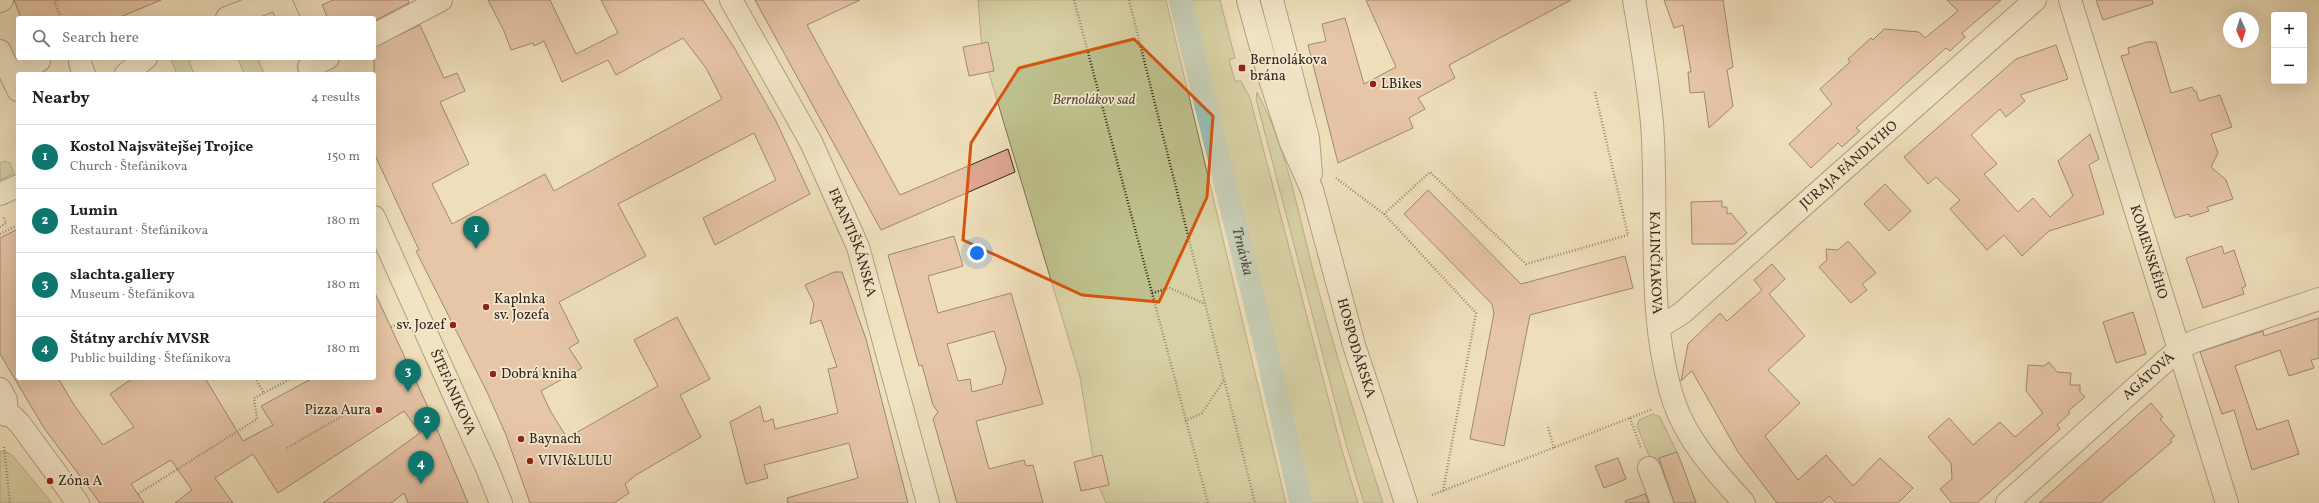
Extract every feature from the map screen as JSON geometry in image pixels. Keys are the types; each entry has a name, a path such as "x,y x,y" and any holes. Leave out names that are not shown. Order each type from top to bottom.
{"street":[{"path":"232,16 272,0"},
{"path":"280,0 287,16"},
{"path":"376,34 441,0"},
{"name":"FRANTIŠKÁNSKA","path":"730,0 811,142 858,247 928,503"},
{"name":"HOSPODÁRSKA","path":"1248,0 1269,76 1291,143 1312,190 1354,345 1406,503"},
{"name":"HOSPODÁRSKA","path":"1272,0 1308,138 1312,190"},
{"name":"KALINČIAKOVA","path":"1634,0 1652,123 1660,327 1667,372 1674,403 1689,432 1709,464 1744,503"},
{"name":"JURAJA FÁNDLYHO","path":"1660,327 1682,313 2035,0"},
{"name":"KOMENSKÉHO","path":"2070,0 2180,348 2227,503"},
{"path":"9,70 39,60"},
{"path":"308,66 323,60"},
{"path":"1,204 16,188"},
{"name":"ŠTEFÁNIKOVA","path":"376,221 487,468 501,503"},
{"name":"AGÁTOVÁ","path":"2007,503 2180,348 2194,341 2319,299"},
{"path":"0,389 6,400 3,416 12,416 20,424 78,503"},
{"path":"1650,468 1662,503"}],"path":[{"path":"58,0 54,1 60,16"},
{"path":"1074,0 1208,503"},
{"path":"1129,0 1255,503"},
{"path":"1384,214 1430,172 1526,264 1628,235 1595,92"},
{"path":"1336,178 1384,214 1476,313 1443,491"},
{"path":"0,227 6,223 1,204"},
{"path":"0,234 16,226"},
{"path":"1152,293 1170,288 1204,303"},
{"path":"391,327 398,324"},
{"path":"415,378 421,375"},
{"path":"256,380 264,393"},
{"path":"138,494 257,418 254,398 288,380"},
{"path":"1185,421 1202,413 1224,380"},
{"path":"1432,495 1658,407"},
{"path":"287,448 354,409"},
{"path":"1630,418 1650,468"},
{"path":"1548,427 1554,448"},
{"path":"4,447 10,503"}],"highlighted area":[{"path":"1134,39 1213,116 1207,197 1159,302 1082,295 963,240 971,143 1019,68"}],"green space":[{"name":"Bernolákov sad","path":"978,0 1166,0 1286,503 1106,503 1099,487 1109,485 1102,455 1093,457 1080,377 982,50"},
{"path":"1189,0 1220,0 1235,58 1229,60 1235,81 1241,81 1250,98 1341,447 1358,503 1310,503"},
{"path":"171,60 191,60 189,61 193,72 176,72"},
{"path":"239,60 259,60 263,72 243,72"},
{"path":"1257,92 1276,135 1284,158 1330,332 1383,503 1364,503 1346,444 1256,99"},
{"path":"4,161 10,163 14,173 0,180 0,163"},
{"path":"1653,414 1660,417 1677,452 1651,461 1637,426 1639,420"},
{"path":"0,451 12,455 52,503 0,503"}],"building":[{"path":"14,0 161,0 123,16 20,16"},
{"path":"333,0 408,0 409,3 376,20 376,16 327,16 322,5"},
{"path":"488,0 550,0 576,54 618,33 601,0 703,0 735,49 776,121 810,194 715,245 703,218 776,180 754,133 618,204 646,256 559,302 579,342 569,348 582,368 541,391 551,412 567,438 658,386 634,340 677,317 710,379 680,395 701,437 636,475 625,484 629,493 614,503 530,503 506,435 487,392 416,251 419,250 376,157 376,72 374,72 374,60 376,60 376,46 420,25 444,78 457,73 465,91 440,102 469,164 432,184 452,224 545,174 554,191 722,99 706,68 683,38 616,75 608,60 562,82 544,41 534,46 533,43 511,50 504,31"},
{"path":"755,0 860,0 807,25 900,195 1008,149 1015,172 881,230"},
{"path":"1366,0 1571,0 1449,65 1455,78 1418,98 1425,109 1409,118 1413,128 1338,163 1308,45 1326,41 1322,24 1345,18 1364,84 1396,67"},
{"path":"1664,0 1723,0 1733,67 1727,70 1733,106 1709,128 1704,92 1690,93 1688,72 1691,72 1683,25 1674,28"},
{"path":"1947,0 2001,0 1962,33 1965,37 1950,51 1946,48 1856,128 1860,131 1842,147 1838,143 1811,168 1789,144 1832,104 1820,89 1850,62 1848,59 1871,38 1873,40 1884,29 1919,32 1925,38 1958,11"},
{"path":"2096,0 2152,0 2153,4 2103,20"},
{"path":"988,42 994,71 969,76 963,47"},
{"path":"2147,42 2156,42 2171,93 2192,87 2194,91 2196,91 2199,101 2220,95 2232,127 2211,134 2218,153 2211,167 2226,180 2233,199 2207,207 2209,211 2190,217 2189,214 2175,218 2121,56 2129,54 2128,48"},
{"path":"2056,45 2068,79 2020,95 2025,101 2006,117 2000,109 1971,135 1997,164 1984,174 2018,212 2033,198 2050,217 2073,196 2058,161 2090,134 2099,159 2089,165 2104,214 2049,231 2022,256 2004,235 1987,250 1950,209 1960,200 1936,177 1928,184 1904,157 2016,59"},
{"path":"1885,184 1911,211 1889,231 1864,204"},
{"path":"1428,190 1521,284 1625,256 1633,288 1530,315 1504,446 1470,439 1494,313 1492,304 1404,214"},
{"path":"1722,201 1722,207 1727,207 1727,214 1731,213 1747,233 1734,244 1692,244 1691,202"},
{"path":"16,230 16,380 59,380 74,405 103,445 134,427 110,394 130,380 206,380 243,441 273,425 261,406 309,380 376,380 376,295 426,403 468,503 408,503 404,493 391,503 323,503 420,433 404,411 278,493 253,454 215,478 233,503 175,503 192,490 171,460 131,484 144,503 100,503 44,428 0,354 0,238"},
{"path":"954,236 963,266 928,276 938,313 1011,293 1043,404 976,421 989,469 1024,460 1026,466 1033,465 1043,503 957,503 933,419 938,412 933,405 922,365 919,366 888,255","holes":["994,331 1006,369 1002,384 972,392 970,379 958,381 947,344"]},
{"path":"1848,241 1876,273 1862,284 1867,290 1851,303 1819,267 1827,260 1826,249 1838,250"},
{"path":"2222,246 2224,254 2234,250 2246,286 2242,288 2244,294 2203,308 2186,258"},
{"path":"1772,264 1785,279 1769,294 1805,336 1768,370 1800,403 1765,436 1798,480 1826,455 1853,486 1880,458 1913,488 1898,503 1836,503 1829,496 1821,503 1777,503 1738,452 1692,371 1681,381 1688,344 1720,313 1727,321 1762,290 1754,280"},
{"path":"834,272 842,272 866,339 908,503 788,503 787,498 858,478 849,443 764,465 768,478 746,484 730,422 760,406 764,422 773,419 775,429 838,413 828,369 837,367 821,320 810,324 814,304 805,285"},
{"path":"2133,312 2146,354 2116,363 2103,322"},
{"path":"2319,318 2319,358 2311,360 2314,368 2289,376 2280,350 2235,366 2257,430 2288,420 2299,454 2252,470 2234,410 2222,414 2200,352 2263,331 2264,336"},
{"path":"2049,362 2057,372 2071,373 2070,385 2080,385 2080,392 2085,397 2068,411 2070,413 2057,425 2060,429 1977,503 1952,503 1940,489 1952,479 1951,463 1928,437 1949,418 1973,445 2000,422 2015,437 2043,413 2026,391 2028,365 2044,366"},
{"path":"2151,403 2163,417 2160,419 2175,436 2170,440 2172,442 2100,503 2039,503"},
{"path":"1677,452 1696,503 1674,503 1659,458"},
{"path":"1102,455 1109,485 1081,491 1074,462"},
{"path":"1618,458 1626,479 1604,488 1595,466"},
{"path":"1645,494 1649,503 1626,503 1625,501"}],"waterway":[{"name":"Trnávka","path":"1180,0 1263,336 1301,503"}],"place":[{"name":"Bernolákova brána","path":"1242,68"},
{"name":"LBikes","path":"1373,84"},
{"name":"Kostol Najsvätejšej Trojice","path":"476,249"},
{"name":"Kaplnka sv. Jozefa","path":"486,307"},
{"name":"sv. Jozef","path":"453,325"},
{"name":"Dobrá kniha","path":"493,374"},
{"name":"slachta.gallery","path":"408,392"},
{"name":"Pizza Aura","path":"379,410"},
{"name":"Baynach","path":"521,439"},
{"name":"Lumin","path":"427,440"},
{"name":"VIVI&LULU","path":"530,461"},
{"name":"Zóna A","path":"50,481"},
{"name":"Štátny archív MVSR","path":"421,484"}]}
